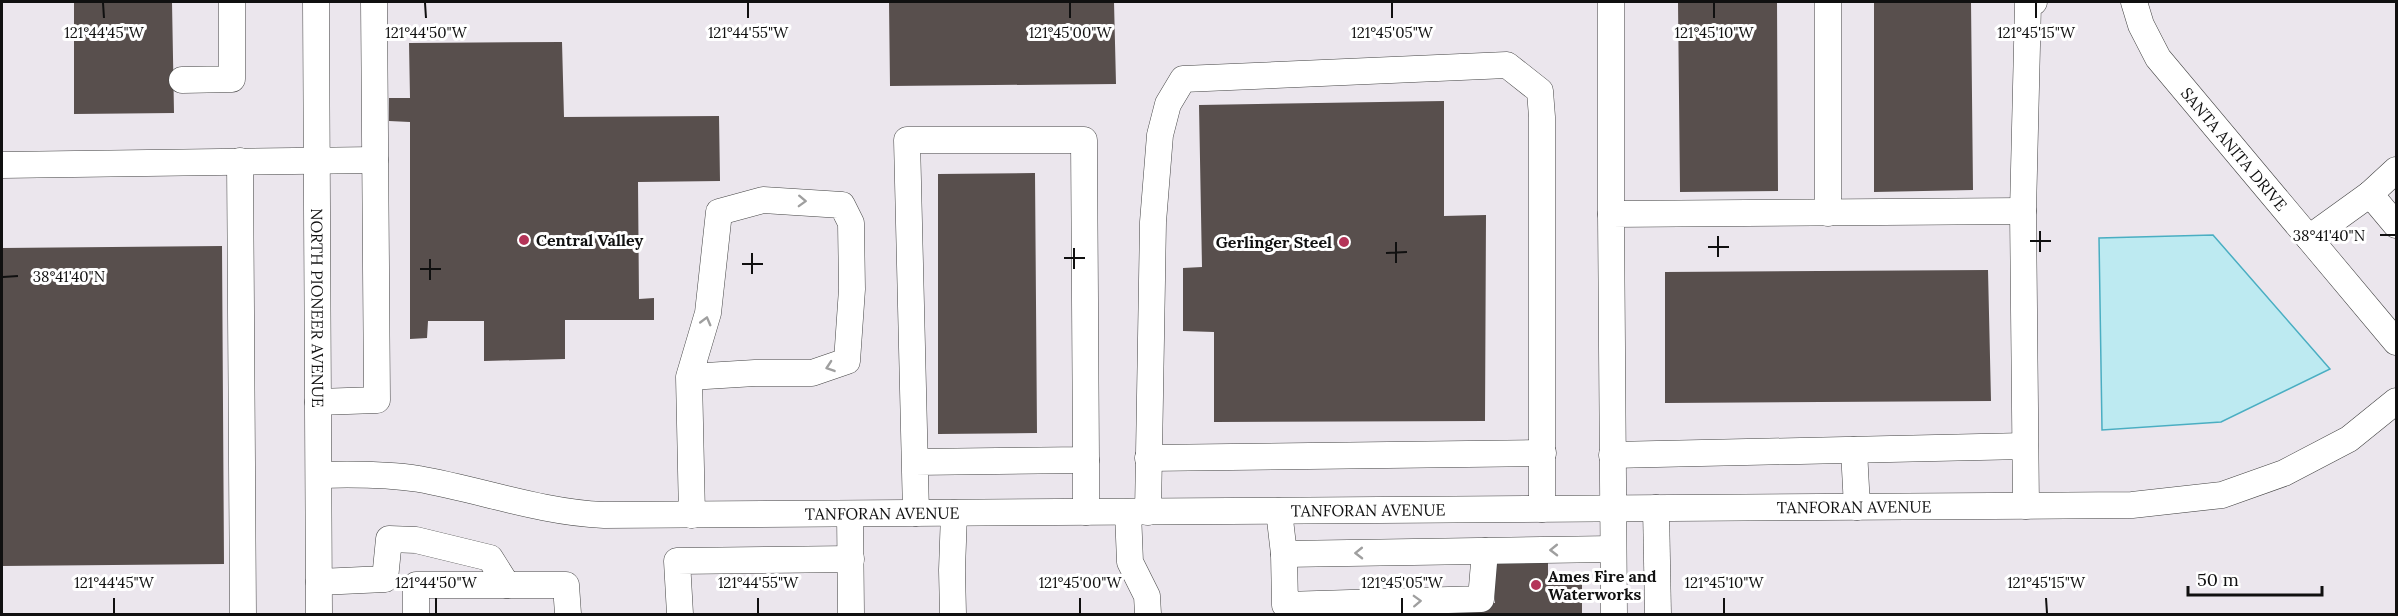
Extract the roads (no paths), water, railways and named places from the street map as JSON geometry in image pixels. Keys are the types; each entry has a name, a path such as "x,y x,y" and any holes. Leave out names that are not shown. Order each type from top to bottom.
{"street":[{"path":"182,80 232,79 232,2"},
{"name":"NORTH PIONEER AVENUE","path":"316,2 320,615"},
{"path":"318,402 377,400 374,2 382,2"},
{"path":"1611,2 1614,615"},
{"path":"1828,2 1828,213"},
{"path":"2026,506 2023,211 2028,4 2034,2"},
{"name":"SANTA ANITA DRIVE","path":"2134,2 2141,25 2158,58 2397,342"},
{"path":"1148,615 1147,596 1130,562 1148,458 1153,222 1160,135 1168,104 1183,79 1507,65 1540,91 1542,117 1542,509"},
{"path":"916,513 907,140 1084,140 1086,512"},
{"path":"2,165 375,160"},
{"path":"240,161 243,615"},
{"path":"2309,238 2370,194 2397,170"},
{"path":"2370,194 2397,225"},
{"path":"689,377 755,373 812,373 847,361 852,289 851,223 842,205 763,200 719,212 708,313 689,377 692,515"},
{"path":"1611,214 2023,211"},
{"name":"TANFORAN AVENUE","path":"319,475 389,475 422,480 574,514 2132,505 2222,495 2254,485 2316,459 2349,439 2397,401"},
{"path":"1612,454 2025,446"},
{"path":"1854,450 1857,507"},
{"path":"1148,458 1543,453"},
{"path":"915,462 1086,460"},
{"path":"1656,508 1658,615"},
{"path":"1279,511 1284,554 1285,605 1295,610 1481,599 1485,551"},
{"path":"953,615 951,570 954,513"},
{"path":"850,514 851,615"},
{"path":"319,582 385,579 389,539 416,540 490,558 507,585"},
{"path":"1284,554 1613,549"},
{"path":"680,615 677,561 851,559"},
{"path":"416,615 416,585 566,585 568,615"}],"water":[{"path":"2213,235 2330,369 2221,422 2102,430 2099,238"}],"place":[{"name":"Central Valley","path":"524,240"},
{"name":"Gerlinger Steel","path":"1344,242"},
{"name":"Ames Fire and Waterworks","path":"1536,585"}]}
